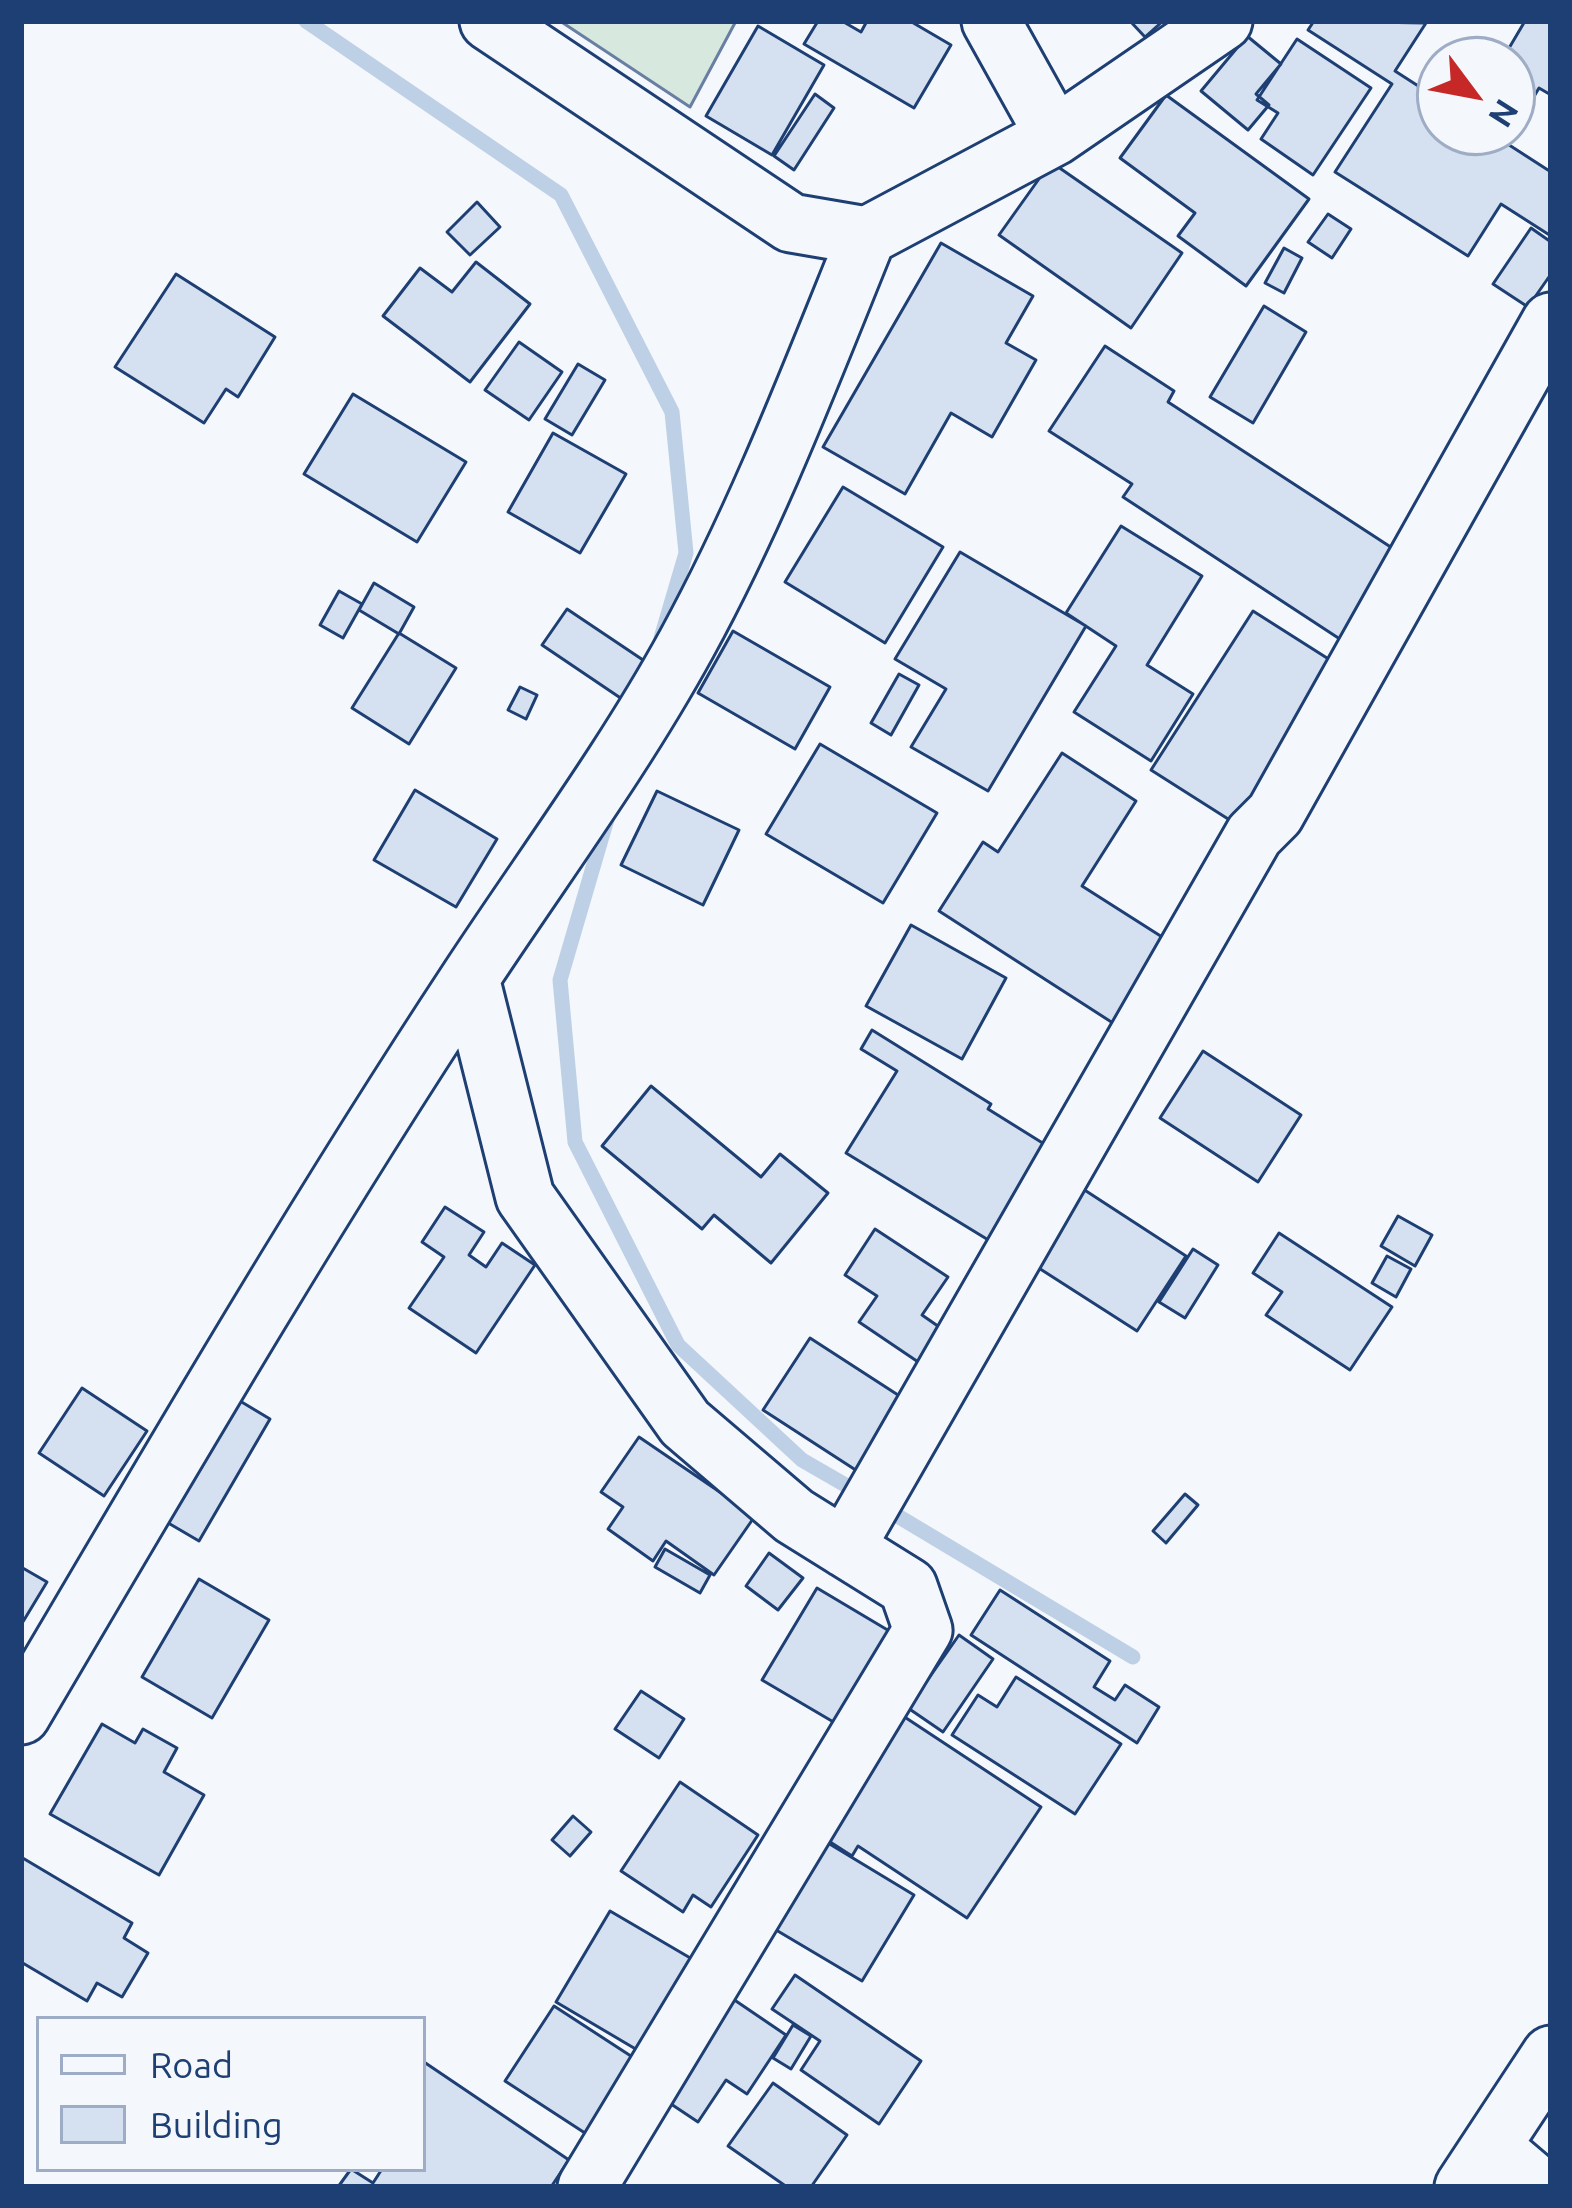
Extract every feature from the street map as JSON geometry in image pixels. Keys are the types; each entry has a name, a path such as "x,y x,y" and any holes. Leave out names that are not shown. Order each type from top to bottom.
{"street":[{"path":"489,21 791,223 866,236 1054,136 1223,21"},
{"path":"991,21 1054,136"},
{"path":"21,1715 192,1425 470,978 585,813 687,643 775,464 866,236"},
{"path":"845,1548 1254,835 1275,814 1551,322"},
{"path":"470,978 525,1197 685,1423 794,1516 908,1587 923,1630 587,2187"},
{"path":"1539,2187 1478,2167 1551,2056"}],"shaded area":[{"path":"560,21 736,21 690,107"}],"building":[{"path":"818,21 842,21 861,32 867,21 910,21 951,45 914,108 804,44"},
{"path":"1130,21 1163,21 1145,37"},
{"path":"1314,21 1426,23 1395,71 1416,85 1416,156 1526,156 1551,172 1551,236 1501,204 1468,256 1335,172 1392,84 1308,30"},
{"path":"1525,21 1551,21 1551,95 1539,88 1536,93 1536,36 1516,36"},
{"path":"758,26 824,65 772,155 706,116"},
{"path":"1247,36 1281,64 1256,94 1269,105 1248,130 1201,91"},
{"path":"1297,39 1371,88 1313,175 1261,139 1278,113 1257,100"},
{"path":"815,94 834,108 794,170 774,156"},
{"path":"1166,95 1309,199 1246,286 1178,236 1195,213 1120,158"},
{"path":"1051,162 1182,253 1131,328 999,235"},
{"path":"477,202 500,227 470,255 447,232"},
{"path":"1328,214 1351,229 1332,258 1308,242"},
{"path":"1531,228 1551,242 1551,274 1528,307 1493,284"},
{"path":"941,243 1033,296 1006,343 1036,360 992,437 951,413 905,494 823,447"},
{"path":"1284,248 1302,258 1284,293 1265,283"},
{"path":"476,262 530,304 470,382 383,316 420,268 452,292"},
{"path":"176,274 275,337 238,397 226,389 204,423 115,367"},
{"path":"1264,306 1306,332 1253,423 1210,397"},
{"path":"519,342 562,372 529,420 485,390"},
{"path":"1105,346 1174,391 1168,402 1406,557 1349,645 1123,497 1132,484 1049,431"},
{"path":"578,364 605,380 572,435 545,419"},
{"path":"353,394 466,462 417,542 304,474"},
{"path":"553,433 626,474 580,553 508,512"},
{"path":"843,487 943,547 885,643 785,582"},
{"path":"1121,526 1202,576 1147,665 1193,694 1151,761 1074,712 1116,646 1066,613"},
{"path":"960,552 1086,626 988,791 911,747 946,689 895,659"},
{"path":"374,583 414,607 399,634 359,610"},
{"path":"339,591 362,604 343,638 320,625"},
{"path":"567,609 646,662 622,699 542,645"},
{"path":"1253,611 1338,665 1236,824 1151,770"},
{"path":"733,631 830,687 795,749 698,693"},
{"path":"399,633 456,668 409,744 352,708"},
{"path":"899,674 919,685 891,735 871,723"},
{"path":"520,687 537,695 526,719 508,710"},
{"path":"820,744 937,813 883,903 766,834"},
{"path":"1062,753 1136,801 1082,886 1170,942 1116,1025 939,911 983,842 998,852"},
{"path":"415,790 497,839 456,907 374,860"},
{"path":"657,791 739,830 703,905 621,865"},
{"path":"911,925 1006,978 962,1059 866,1006"},
{"path":"872,1030 991,1104 988,1109 1049,1147 990,1241 846,1153 897,1071 861,1049"},
{"path":"1203,1051 1301,1115 1258,1182 1160,1118"},
{"path":"651,1086 761,1177 780,1154 828,1193 771,1263 714,1215 702,1229 602,1146"},
{"path":"1083,1189 1186,1256 1137,1331 1034,1265"},
{"path":"445,1207 484,1232 469,1255 486,1267 502,1243 535,1265 476,1353 409,1308 444,1257 422,1242"},
{"path":"1398,1216 1432,1235 1415,1266 1381,1246"},
{"path":"875,1229 948,1277 922,1315 955,1338 933,1372 859,1322 877,1296 845,1275"},
{"path":"1279,1233 1392,1307 1350,1370 1266,1315 1282,1292 1253,1273"},
{"path":"1193,1249 1218,1265 1185,1318 1159,1302"},
{"path":"1387,1256 1411,1269 1396,1297 1372,1283"},
{"path":"810,1338 915,1406 868,1478 763,1410"},
{"path":"82,1388 147,1431 104,1496 39,1453"},
{"path":"230,1395 270,1419 199,1541 158,1517"},
{"path":"639,1437 755,1516 714,1575 666,1541 653,1561 608,1529 623,1507 601,1492"},
{"path":"1185,1494 1198,1505 1166,1543 1153,1531"},
{"path":"665,1549 710,1575 700,1593 655,1567"},
{"path":"769,1553 803,1578 778,1610 746,1586"},
{"path":"21,1567 47,1582 21,1625"},
{"path":"199,1579 269,1620 212,1718 142,1677"},
{"path":"817,1588 896,1635 842,1727 762,1680"},
{"path":"1000,1590 1110,1661 1094,1687 1115,1700 1125,1685 1159,1707 1137,1743 971,1635"},
{"path":"959,1635 993,1659 943,1732 908,1708"},
{"path":"1016,1677 1121,1744 1075,1814 952,1735 978,1695 997,1707"},
{"path":"641,1691 684,1719 659,1758 615,1729"},
{"path":"894,1710 1041,1807 967,1918 858,1846 852,1856 813,1831"},
{"path":"102,1724 135,1743 143,1729 177,1748 164,1772 204,1795 159,1875 50,1814"},
{"path":"680,1782 758,1835 711,1907 693,1895 683,1912 621,1871"},
{"path":"573,1816 591,1832 570,1856 552,1840"},
{"path":"823,1840 914,1895 862,1981 771,1927"},
{"path":"21,1857 132,1923 124,1938 148,1953 122,1997 97,1983 87,2001 21,1962"},
{"path":"610,1911 692,1959 639,2051 556,2002"},
{"path":"795,1975 921,2061 879,2124 801,2070 820,2041 772,2009"},
{"path":"733,1999 786,2035 747,2094 726,2080 698,2122 665,2100"},
{"path":"554,2006 637,2060 588,2135 505,2081"},
{"path":"793,2025 811,2036 791,2069 773,2058"},
{"path":"426,2063 569,2160 551,2187 338,2187 349,2172 373,2183 380,2172 426,2172"},
{"path":"773,2083 847,2135 811,2187 787,2187 728,2146"}],"waterway":[{"path":"306,21 561,195 672,412 686,553 661,638"},
{"path":"608,816 560,980 575,1142 678,1345 802,1460 861,1494"},
{"path":"881,1506 1133,1657"}]}
